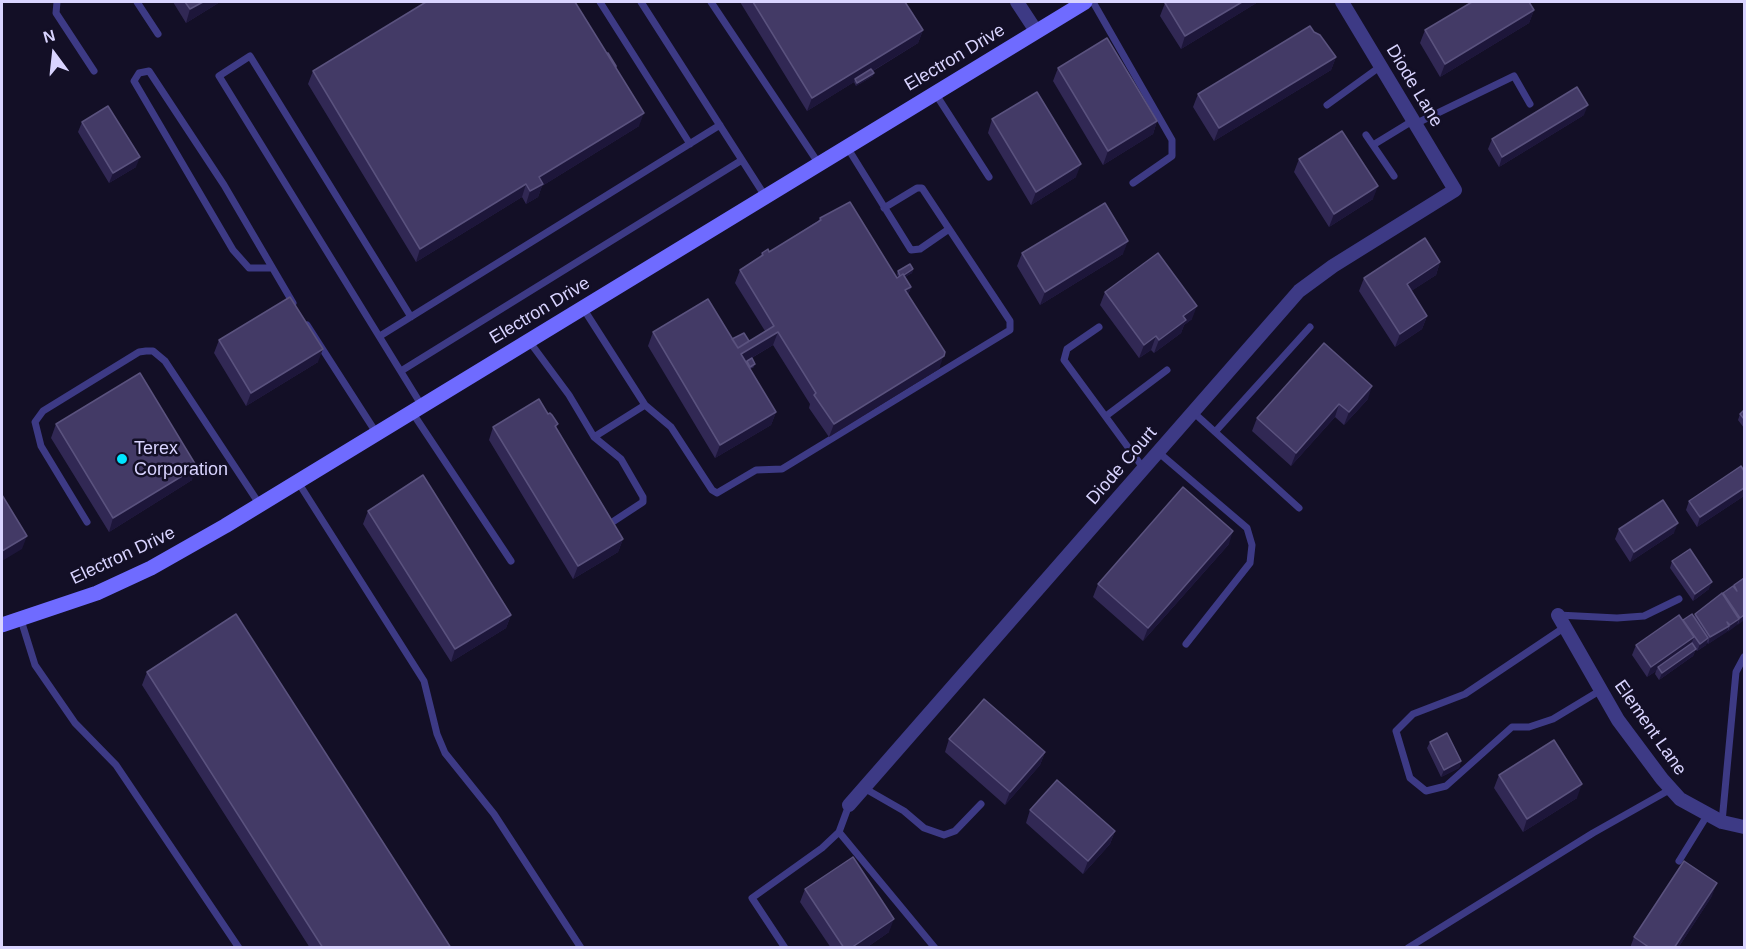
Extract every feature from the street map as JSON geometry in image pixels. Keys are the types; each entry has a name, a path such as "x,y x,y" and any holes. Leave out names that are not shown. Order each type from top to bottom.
{"street":[{"path":"1017,2 1036,31"},
{"name":"Electron Drive","path":"2,625 97,593 151,568 298,482 1084,2"},
{"name":"Diode Lane","path":"1342,2 1455,190"},
{"name":"Diode Court","path":"849,805 1299,291 1333,266 1455,190"},
{"name":"Element Lane","path":"1561,621 1618,720 1671,789 1680,799 1722,822 1744,827"}],"lane":[{"path":"57,2 56,12 94,71"},
{"path":"138,2 158,34"},
{"path":"600,2 690,144"},
{"path":"641,2 765,196"},
{"path":"711,2 819,164"},
{"path":"1093,2 1172,140 1172,156 1133,183"},
{"path":"411,317 250,56 219,76 380,336 401,371 417,409 510,561"},
{"path":"1327,105 1381,66"},
{"path":"272,268 249,268 233,249 134,81 139,73 149,71 224,185 299,312"},
{"path":"1373,145 1414,122 1514,76 1530,104"},
{"path":"935,93 989,177"},
{"path":"380,336 720,125"},
{"path":"1366,135 1394,176"},
{"path":"847,146 911,250 920,249 949,229"},
{"path":"401,371 742,160"},
{"path":"584,308 645,405 671,427 712,490 717,493 756,470 782,469 1010,330 1010,321 920,187 884,208"},
{"path":"304,320 377,434"},
{"path":"1099,327 1067,349 1064,360 1144,468"},
{"path":"1215,432 1310,327"},
{"path":"529,341 569,395 594,436 621,459 643,497 643,502 610,523"},
{"path":"87,522 41,446 36,436 35,422 43,411 139,352 146,351 153,351 165,361 260,505"},
{"path":"1106,416 1167,370"},
{"path":"594,436 645,405"},
{"path":"1193,412 1299,508"},
{"path":"1158,452 1247,528 1252,545 1250,563 1186,644"},
{"path":"298,482 424,681 437,734 445,753 494,814 582,948"},
{"path":"1601,690 1553,719 1529,727 1512,727 1446,786 1426,791 1410,778 1396,731 1413,714 1465,694 1561,621 1636,617 1658,611 1679,599"},
{"path":"21,620 35,665 75,723 116,765 239,948"},
{"path":"1722,822 1736,672 1744,657"},
{"path":"864,788 904,811 924,828 944,835 955,831 981,804"},
{"path":"1408,948 1593,833 1671,789"},
{"path":"785,948 752,898 822,848 840,832 849,805"},
{"path":"1679,861 1708,814"},
{"path":"840,832 935,948"}],"building":[{"path":"185,2 203,2 190,9"},
{"path":"426,2 575,2 644,113 539,177 543,184 530,191 526,184 420,249 313,71"},
{"path":"753,2 905,2 923,30 812,98"},
{"path":"1242,2 1185,36 1165,3"},
{"path":"1472,2 1529,2 1534,10 1445,64 1425,30"},
{"path":"1310,26 1320,35 1336,57 1219,128 1198,94"},
{"path":"1107,38 1157,121 1108,151 1058,68"},
{"path":"871,69 874,73 857,83 855,79"},
{"path":"1577,87 1588,105 1502,157 1492,139"},
{"path":"1037,92 1081,164 1036,192 992,119"},
{"path":"108,106 140,157 113,173 82,122"},
{"path":"1342,131 1378,186 1334,214 1299,159"},
{"path":"850,202 897,278 903,274 911,287 905,290 945,352 944,356 834,424 814,395 816,393 778,332 741,354 776,412 720,445 653,332 708,299 738,348 774,326 740,270 763,255 762,253 768,249 769,252 821,220 820,218"},
{"path":"1105,203 1128,241 1045,292 1022,253"},
{"path":"1425,238 1440,262 1407,284 1427,316 1400,334 1364,278"},
{"path":"1158,253 1197,306 1183,316 1186,320 1159,340 1156,336 1144,345 1105,292"},
{"path":"910,264 913,269 900,276 898,271"},
{"path":"290,297 323,349 251,393 219,340"},
{"path":"744,333 749,341 738,348 732,339"},
{"path":"1324,343 1372,386 1349,412 1339,404 1296,453 1257,418"},
{"path":"752,358 755,364 750,367 747,361"},
{"name":"Terex Corporation","path":"140,373 197,467 113,518 56,424"},
{"path":"539,399 548,414 550,413 558,424 555,426 623,539 578,566 493,427"},
{"path":"1741,466 1744,471 1744,488 1700,517 1689,501"},
{"path":"423,475 511,615 455,649 368,511"},
{"path":"1183,487 1233,531 1148,628 1098,584"},
{"path":"2,495 27,536 2,551"},
{"path":"1663,500 1678,523 1634,552 1619,529"},
{"path":"1690,549 1712,582 1695,594 1672,561"},
{"path":"1744,578 1744,615 1740,618 1723,593 1733,586 1737,591 1734,585"},
{"path":"1722,593 1739,619 1730,625 1727,622 1729,626 1710,637 1695,614"},
{"path":"236,614 451,948 323,948 147,672"},
{"path":"1692,614 1708,638 1700,644 1683,620"},
{"path":"1679,615 1694,637 1651,667 1636,645"},
{"path":"1692,643 1696,649 1662,673 1658,667"},
{"path":"984,699 1045,752 1010,792 949,739"},
{"path":"1447,733 1461,761 1444,770 1430,742"},
{"path":"1554,740 1582,784 1527,819 1499,775"},
{"path":"1057,780 1115,831 1088,861 1030,810"},
{"path":"853,857 894,919 851,948 844,948 805,889"},
{"path":"1684,861 1717,883 1674,948 1650,948 1634,937"}],"place":[{"name":"Terex Corporation","path":"122,459"}]}
